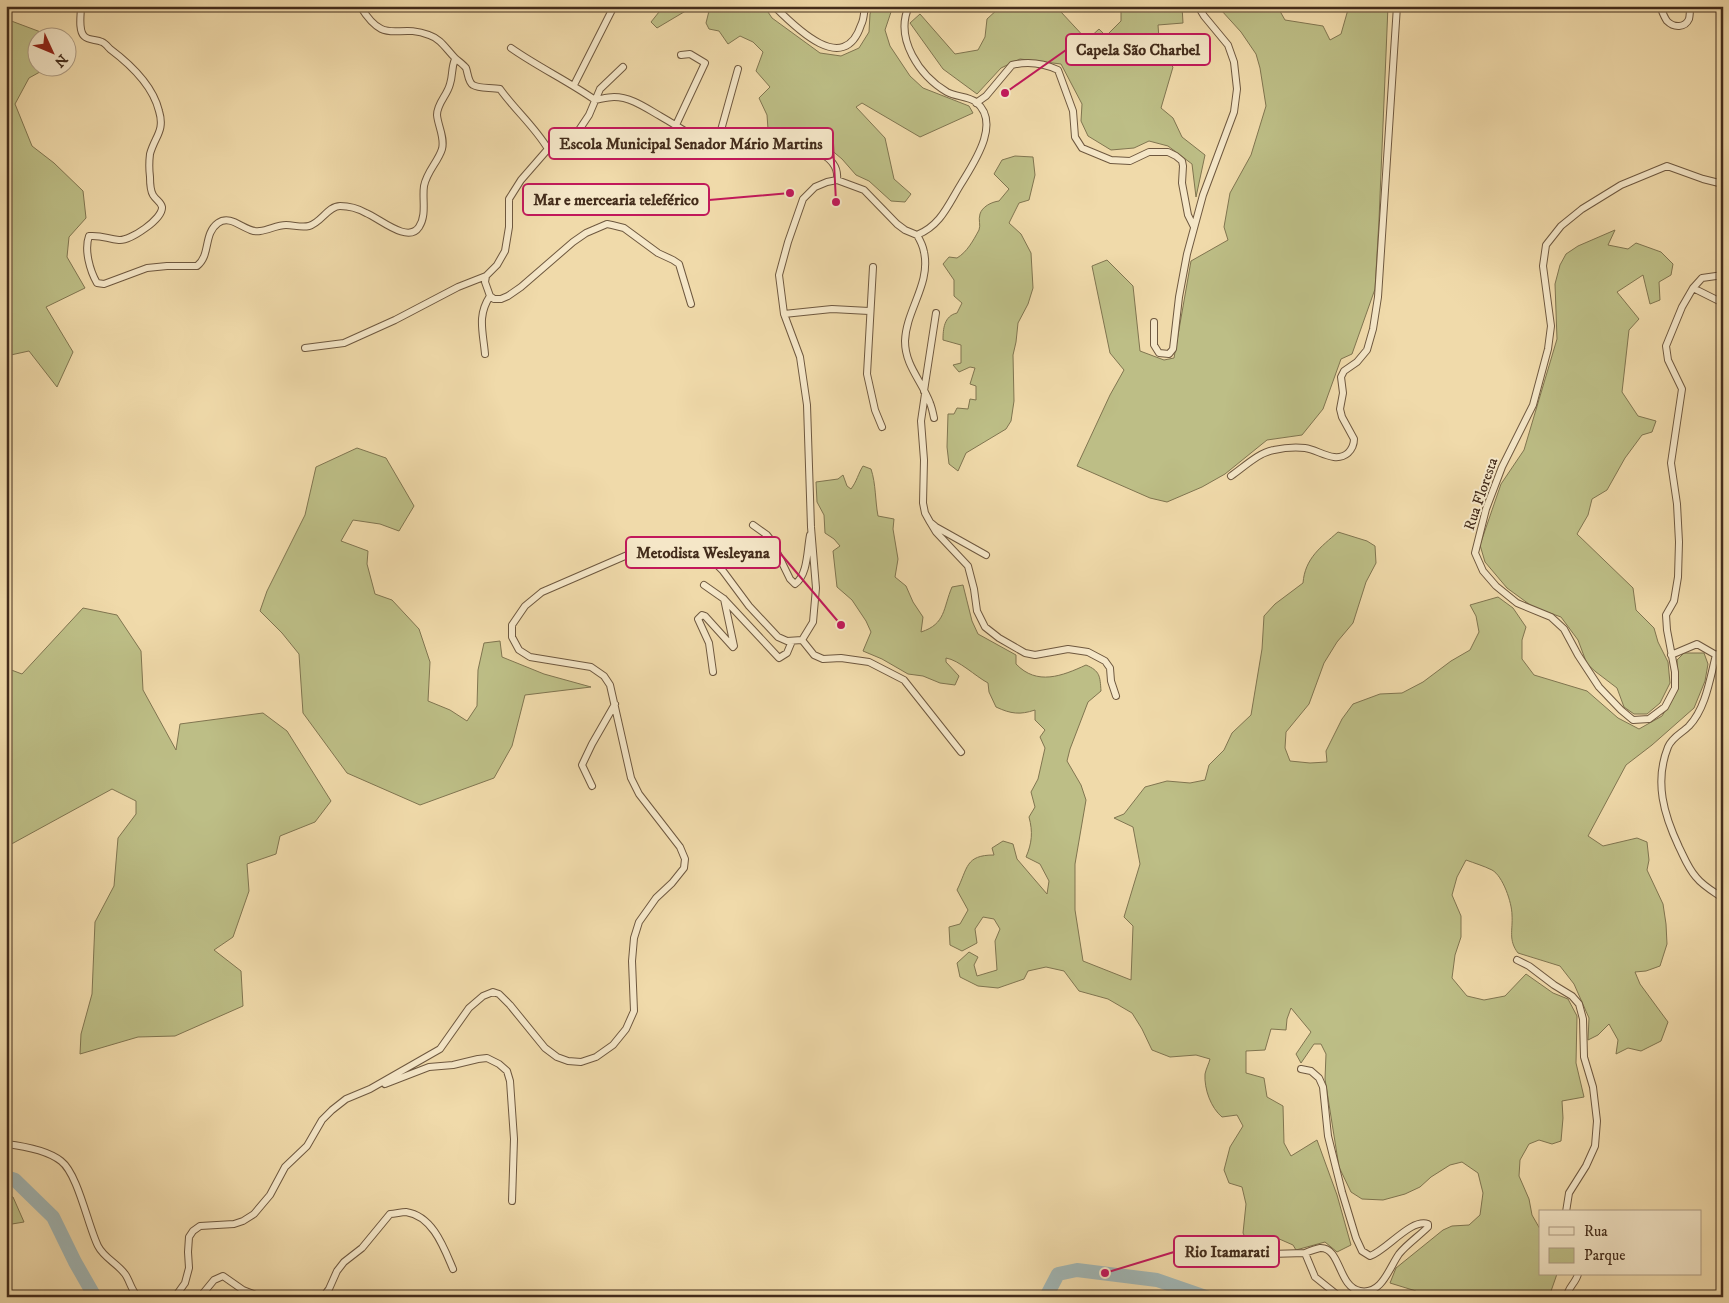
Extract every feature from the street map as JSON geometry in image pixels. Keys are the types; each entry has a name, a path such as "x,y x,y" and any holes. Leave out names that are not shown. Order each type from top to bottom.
{"street":[{"path":"81,6 81,30 84,36 92,41 102,42 134,70 149,89 159,109 162,129 154,141 149,163 150,186 153,195 161,204 160,216 130,239 120,240 100,235 89,236 86,244 93,276 98,283 104,284 147,268 197,266 202,262 205,255 210,232 222,221 229,220 253,231 284,225 310,226 332,209 339,206 366,212 404,233 412,233 419,228 423,218 422,198 424,184 430,170 440,156 443,146 437,115 439,105 451,84 452,68 456,59"},
{"path":"360,6 371,22 381,30 417,32 430,35 440,41 465,66 471,83 474,86 500,89 521,116 541,137 548,149"},
{"path":"574,85 614,6"},
{"path":"774,6 792,24 818,42 828,48 841,48 853,40 861,26 865,6"},
{"path":"802,640 813,622 816,588 811,527 807,404 800,357 784,314 779,274 803,199 815,187 837,180 864,190 897,224 917,235 927,231 937,223 972,166 984,142 987,130 985,116 976,103 950,94 930,80 911,52 906,40 904,26 909,6"},
{"path":"1154,322 1154,345 1159,353 1169,354 1173,349 1179,297 1194,227 1203,195 1234,112 1237,89 1234,62 1228,45 1198,6"},
{"path":"1231,476 1272,450 1305,448 1335,458 1343,456 1350,451 1354,443 1354,439 1342,417 1340,409 1343,392 1341,377 1344,371 1357,362 1367,350 1373,329 1378,297 1397,6"},
{"path":"1660,6 1668,22 1673,26 1680,26 1684,25 1689,19 1690,6"},
{"path":"511,48 545,70 574,85 595,100 614,97 628,99 716,148 737,154 749,154 784,147 800,148 827,157 838,171 837,180"},
{"path":"676,125 705,63 690,54 681,55"},
{"path":"976,103 986,96 1012,65 1030,63 1047,65 1058,70 1073,111 1076,138 1082,148 1111,160 1130,161 1149,152 1168,152 1182,160 1182,183 1188,215 1194,227"},
{"path":"305,348 344,343 395,320 458,287 486,276 498,265 505,251 509,200 521,180 548,149 565,142 577,133 589,115 600,89 623,66"},
{"path":"716,148 738,70"},
{"name":"Rua Floresta","path":"1693,288 1682,307 1666,346 1668,360 1682,389 1671,463 1680,542 1678,577 1674,601 1666,615 1675,672 1675,688 1665,707 1649,719 1633,720 1599,686 1578,656 1564,629 1551,617 1517,603 1496,586 1483,571 1475,553 1486,509 1502,466 1533,405 1548,348 1551,326 1543,266 1546,245 1561,226 1582,209 1621,184 1667,166 1723,184"},
{"path":"486,276 485,282 490,296 494,299 508,296 521,287 572,242 586,233 607,224 624,228 658,253 679,264 691,304"},
{"path":"917,235 924,252 924,279 912,308 906,329 905,341 907,358 930,402 934,418"},
{"path":"873,267 869,311 867,374 875,410 882,427"},
{"path":"1723,275 1702,278 1693,288 1723,303"},
{"path":"485,354 481,316 483,306 490,296"},
{"path":"784,314 832,309 869,311"},
{"path":"936,313 921,421 924,460 923,503 930,522 936,532 968,566 977,611 985,627 999,638 1025,653 1035,655 1068,649 1088,652 1106,661 1110,668 1111,681 1116,696"},
{"path":"930,522 986,555"},
{"path":"754,525 771,540 790,579 795,584 802,578 811,527"},
{"path":"370,1089 440,1050 470,1008 483,996 493,992 499,994 510,1005 546,1048 557,1057 568,1061 581,1062 596,1057 613,1045 626,1029 634,1011 632,961 634,938 638,922 656,898 684,868 685,859 680,847 639,794 631,778 610,685 604,676 591,666 530,657 519,650 512,637 512,625 525,606 542,592 632,553 654,548 676,549 699,554 712,560 723,571 749,606 778,637 792,641 802,640"},
{"path":"704,584 724,599 779,658 782,658 787,653 792,641"},
{"path":"713,672 709,643 698,619 705,616 732,648 734,646 724,599"},
{"path":"802,640 814,655 823,659 841,658 870,662 904,680 962,752"},
{"path":"1671,655 1696,644 1719,653 1698,714 1668,745 1661,787 1669,826 1689,867 1696,878 1723,898"},
{"path":"592,786 582,765 615,704"},
{"path":"1517,960 1529,966 1572,996 1579,1004 1583,1019 1584,1058 1593,1088 1597,1121 1594,1146 1586,1166 1569,1193 1566,1210"},
{"path":"175,1297 185,1283 189,1268 189,1237 193,1231 200,1226 234,1224 254,1214 270,1195 285,1167 307,1146 322,1120 346,1099 429,1067 453,1065 488,1058 507,1071 510,1081 514,1139 512,1201"},
{"path":"1209,1256 1305,1253 1318,1248 1326,1249 1332,1254 1351,1288 1364,1292 1375,1288 1386,1278 1400,1253 1428,1227 1428,1224 1417,1224 1378,1253 1370,1256 1362,1251 1356,1238 1342,1192 1328,1136 1323,1087 1319,1078 1311,1071 1301,1069"},
{"path":"6,1144 49,1154 62,1162 69,1171 81,1198 102,1253 123,1271 133,1292 138,1297"},
{"path":"323,1297 329,1290 337,1271 362,1248 390,1214 405,1212 418,1217 434,1230 443,1245 453,1269"},
{"path":"1305,1253 1315,1277 1340,1297"},
{"path":"200,1297 214,1280 223,1276 243,1290 261,1297"},
{"path":"1567,1297 1567,1293 1578,1276"}],"green space":[{"path":"657,6 694,6 657,28 651,22 659,12"},
{"path":"708,6 764,6 772,18 820,53 841,56 859,48 869,32 870,14 873,6 893,6 885,30 890,46 910,76 923,88 969,106 973,113 920,137 862,103 856,107 885,138 894,179 911,194 905,202 891,201 869,181 856,175 842,159 811,133 789,140 772,140 768,129 767,115 759,98 770,87 756,71 763,52 753,42 740,36 728,44 719,31 709,29 706,23 709,11"},
{"path":"1021,6 1058,6 1061,12 1087,40 1099,29 1106,36 1121,21 1121,12 1117,6 1182,6 1183,23 1158,25 1160,53 1173,67 1161,108 1173,118 1182,137 1205,155 1196,197 1192,164 1168,146 1149,141 1134,148 1111,150 1088,136 1081,121 1082,104 1061,64 1020,59 1001,68 977,94 943,69 910,23 920,14 955,54 978,50 985,37 987,19 999,8 1011,11"},
{"path":"1222,6 1277,6 1285,20 1323,26 1330,40 1341,34 1349,6 1388,6 1375,289 1352,354 1341,359 1323,409 1302,435 1267,440 1225,474 1202,487 1167,502 1150,498 1077,466 1110,395 1124,370 1110,353 1092,266 1107,260 1133,286 1140,351 1164,360 1174,358 1191,261 1228,240 1224,227 1230,193 1251,155 1266,106 1256,54 1241,32 1221,10"},
{"path":"6,19 30,28 28,28 29,78 15,104 32,146 54,163 83,191 86,218 69,237 67,257 85,288 46,307 73,352 57,387 29,351 6,356"},
{"path":"1015,156 1033,157 1035,175 1029,200 1019,203 1009,223 1021,234 1031,253 1033,288 1028,304 1018,323 1013,355 1014,401 1011,421 1006,429 966,453 958,471 949,464 947,447 948,414 954,414 957,408 968,409 970,399 976,400 976,386 970,384 975,368 970,367 959,372 953,365 961,363 961,345 943,340 944,327 947,320 957,313 962,303 954,296 954,280 943,264 949,257 957,258 961,256 979,230 981,211 987,205 999,201 1009,189 994,174 1002,160"},
{"path":"1615,230 1608,245 1628,249 1636,243 1661,252 1673,264 1671,275 1659,282 1660,300 1650,304 1643,275 1617,292 1639,319 1629,330 1622,392 1638,416 1656,421 1652,432 1642,435 1625,458 1607,490 1592,499 1588,515 1577,534 1633,588 1636,610 1654,628 1658,642 1668,662 1670,683 1660,703 1647,714 1634,714 1624,707 1617,688 1587,664 1578,640 1561,617 1533,607 1507,588 1485,562 1480,545 1501,484 1524,450 1557,339 1555,284 1560,265 1566,254 1578,246"},
{"path":"357,448 386,458 414,506 399,531 380,524 353,520 341,541 368,551 367,564 375,594 392,600 419,629 430,662 428,701 450,710 467,721 477,706 478,670 484,643 500,641 502,657 544,674 591,687 525,695 512,746 494,778 420,805 347,773 303,713 299,654 282,633 260,611 267,591 305,515 316,467"},
{"path":"863,466 871,469 878,516 894,519 893,529 898,559 895,577 906,586 913,602 923,617 921,632 935,625 939,620 952,587 963,585 972,621 978,634 1016,655 1016,664 1024,671 1032,675 1050,677 1068,673 1086,665 1097,672 1101,691 1088,702 1067,761 1081,785 1086,800 1075,864 1075,910 1083,961 1131,980 1133,926 1124,917 1140,864 1133,827 1114,818 1124,814 1145,787 1167,781 1190,783 1205,780 1209,765 1224,750 1232,733 1251,715 1262,649 1264,616 1275,604 1303,583 1304,574 1310,560 1338,532 1367,541 1375,546 1376,563 1366,582 1353,623 1337,642 1324,663 1309,704 1286,732 1285,748 1290,761 1327,762 1326,751 1342,719 1353,704 1380,694 1402,693 1423,682 1451,661 1470,650 1479,632 1476,616 1470,605 1498,597 1513,608 1526,627 1522,640 1522,659 1534,675 1587,691 1618,718 1639,729 1662,716 1678,689 1677,660 1684,653 1704,653 1708,664 1705,681 1694,708 1626,765 1588,836 1603,846 1637,838 1647,842 1649,860 1647,870 1663,904 1667,944 1660,966 1646,971 1635,972 1640,984 1668,1022 1661,1041 1641,1051 1628,1048 1616,1054 1618,1040 1609,1024 1598,1035 1588,1040 1589,1018 1574,984 1560,966 1518,953 1515,948 1512,939 1512,910 1509,897 1500,878 1492,870 1466,860 1457,877 1452,895 1461,916 1461,937 1455,955 1452,978 1467,996 1484,1000 1505,996 1526,974 1553,993 1568,999 1577,1016 1576,1063 1584,1097 1562,1101 1561,1141 1552,1144 1539,1140 1529,1144 1520,1160 1519,1176 1529,1199 1532,1215 1539,1227 1539,1276 1556,1276 1550,1294 1551,1297 1420,1297 1416,1291 1390,1283 1396,1268 1443,1230 1452,1226 1469,1225 1480,1215 1483,1193 1478,1173 1462,1162 1450,1165 1431,1177 1420,1187 1405,1194 1383,1200 1362,1199 1351,1192 1339,1167 1325,1079 1326,1054 1321,1044 1314,1044 1301,1063 1296,1054 1311,1032 1291,1008 1286,1030 1271,1029 1265,1050 1246,1051 1246,1073 1264,1078 1267,1097 1283,1106 1284,1143 1291,1156 1317,1140 1337,1195 1351,1245 1337,1252 1325,1242 1296,1250 1293,1245 1277,1238 1259,1248 1251,1249 1243,1233 1246,1204 1242,1187 1229,1183 1224,1170 1230,1147 1243,1126 1237,1115 1222,1117 1212,1103 1207,1092 1205,1080 1205,1072 1210,1059 1196,1055 1170,1057 1152,1050 1132,1013 1108,999 1079,991 1064,971 1046,967 1028,971 1024,979 998,988 978,986 960,977 957,963 969,952 978,957 974,965 977,976 997,970 995,941 1000,929 994,919 983,917 975,929 977,943 962,951 950,945 949,927 960,924 968,910 957,890 972,860 978,857 994,855 992,848 1003,841 1013,844 1017,859 1047,894 1049,881 1040,864 1026,857 1031,837 1029,817 1035,807 1031,792 1038,779 1045,748 1040,737 1045,730 1035,720 1035,710 1016,713 996,707 989,692 988,683 951,659 946,658 946,662 959,676 955,685 908,674 882,659 863,651 871,632 852,600 837,587 833,551 840,546 825,533 824,515 817,502 816,482 838,479 843,475 847,486 851,489"},
{"path":"83,608 117,615 141,651 143,690 176,750 180,724 263,713 287,731 331,801 315,822 280,836 276,854 247,864 249,891 233,937 214,950 241,971 243,1006 175,1036 138,1037 80,1054 81,1034 92,994 95,922 114,886 118,838 136,814 136,801 112,789 6,847 6,668 22,674"},
{"path":"6,1196 13,1197 24,1222 6,1225"}],"waterway":[{"path":"6,1177 15,1180 53,1217 95,1297"},
{"path":"1046,1297 1058,1274 1077,1270 1157,1280 1206,1297"}],"place":[{"name":"Capela São Charbel","path":"1005,93"},
{"name":"Mar e mercearia teleférico","path":"790,193"},
{"name":"Escola Municipal Senador Mário Martins","path":"836,202"},
{"name":"Metodista Wesleyana","path":"841,625"},
{"name":"Rio Itamarati","path":"1105,1273"}]}
